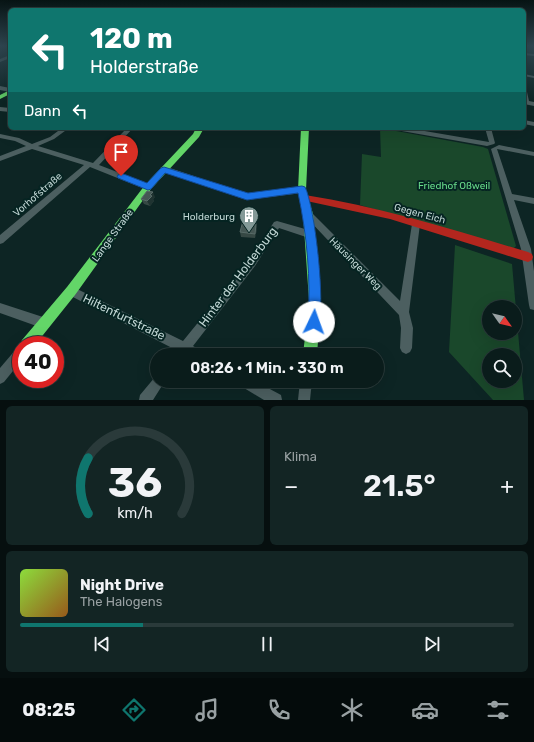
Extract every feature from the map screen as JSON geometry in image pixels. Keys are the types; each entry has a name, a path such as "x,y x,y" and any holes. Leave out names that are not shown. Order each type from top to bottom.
{"street":[{"path":"0,159 52,138 63,130"},
{"name":"Vorhofstraße","path":"0,240 91,165 128,130"},
{"name":"Lange Straße","path":"34,336 71,291 148,187 199,130"},
{"path":"305,130 303,194 308,214 315,300 311,348"},
{"path":"407,130 534,154"},
{"path":"489,130 529,253 534,305"},
{"path":"0,136 17,139 31,146 91,165 148,187"},
{"path":"164,170 247,197 303,194"},
{"name":"Gegen Eich","path":"303,194 529,253"},
{"path":"510,196 534,201"},
{"name":"Häusinger Weg","path":"308,214 404,312"},
{"name":"Hinter der Holderburg","path":"184,348 252,263 277,224 309,234"},
{"path":"406,348 407,328 404,312 416,224"},
{"name":"Hiltenfurtstraße","path":"71,291 176,348"},
{"path":"0,308 45,323"},
{"path":"0,378 12,363"},
{"path":"145,400 154,388"},
{"path":"255,388 276,400"},
{"path":"304,400 305,388"}],"green space":[{"name":"Friedhof Oßweil","path":"380,130 391,130 488,149 516,246 513,249 360,205 362,154 381,157"},
{"path":"455,245 512,264 515,300 482,300 482,340 519,340 519,348 482,348 482,388 449,352"},
{"path":"522,377 524,400 493,400 482,388 522,388"}],"building":[{"path":"147,191 153,192 150,195 152,196 147,201 141,199"},
{"path":"244,217 254,220 256,224 255,234 240,232"}],"traffic: fast":[{"path":"0,97 8,93"},
{"path":"34,336 71,291 148,187 199,130"},
{"path":"305,130 302,190 308,214 315,300 311,348"}],"traffic: jam":[{"path":"305,198 390,215 528,257"}],"place":[{"name":"Holderburg","path":"249,233"}],"route":[{"path":"121,176 148,187 164,170 247,197 302,190 308,214 314,273 314,322"}]}
